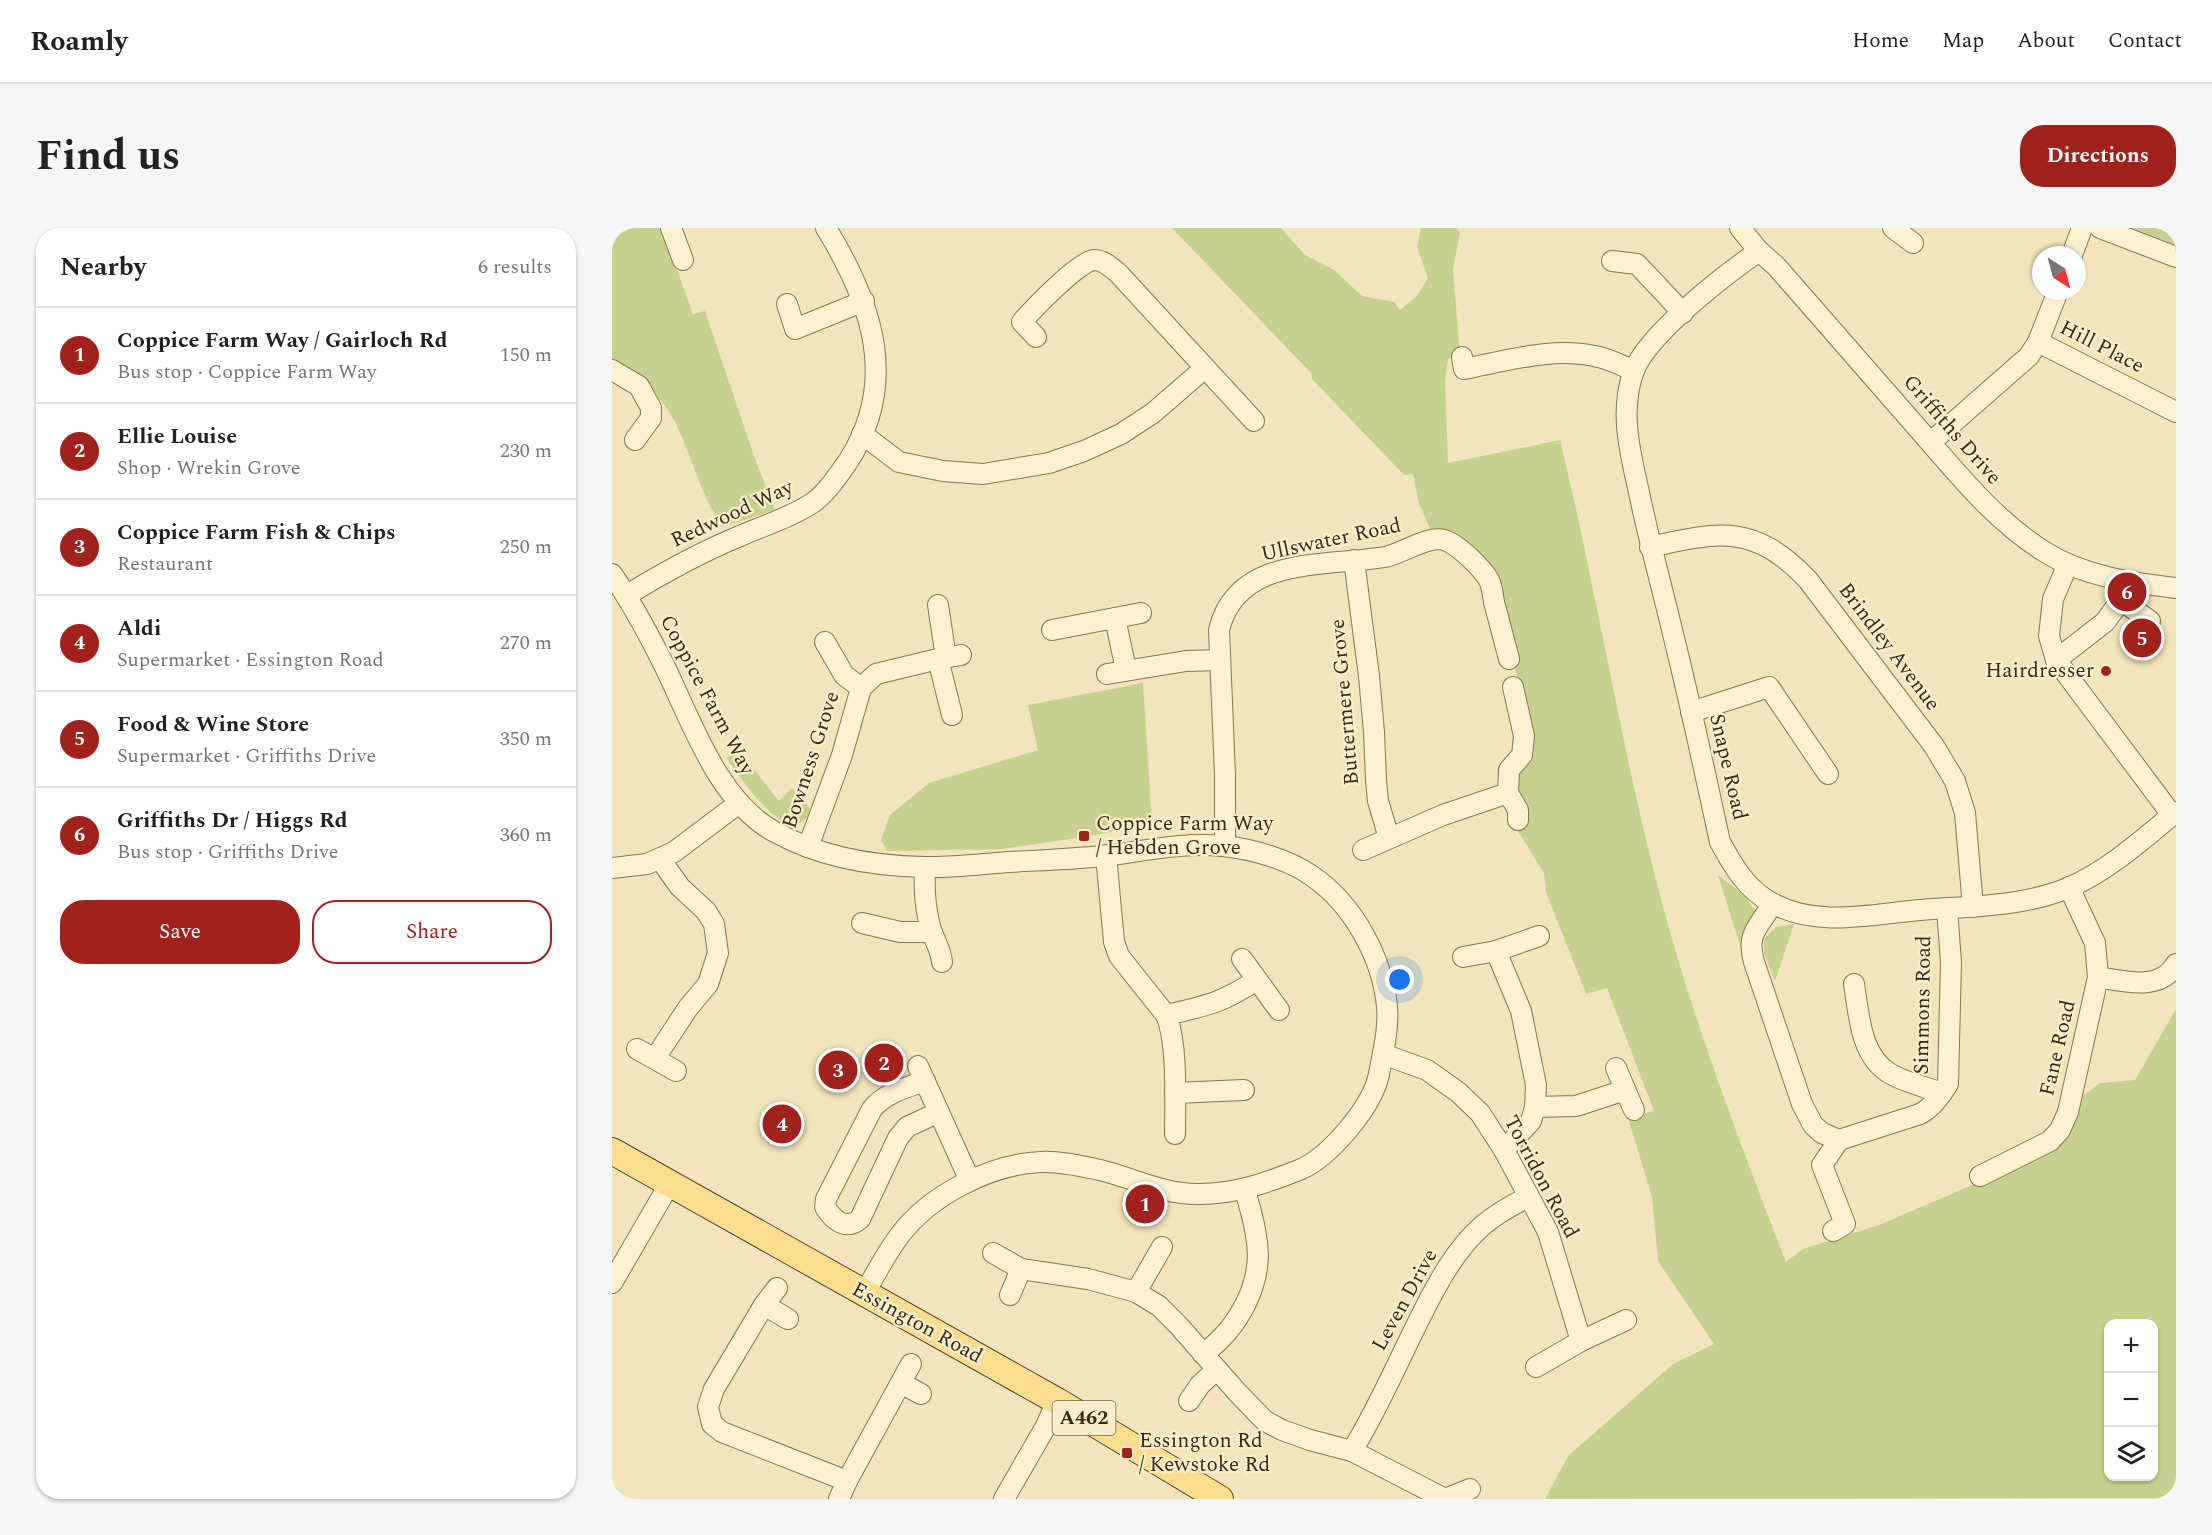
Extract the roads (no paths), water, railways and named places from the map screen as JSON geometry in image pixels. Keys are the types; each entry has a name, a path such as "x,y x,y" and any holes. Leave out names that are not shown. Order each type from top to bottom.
{"main road":[{"name":"Essington Road","path":"612,1151 1057,1401 1220,1499"}],"street":[{"path":"671,228 683,260"},
{"name":"Redwood Way","path":"627,595 663,573 741,535 782,521 813,502 844,466 862,434 873,403 876,376 872,332 864,300 842,254 826,228"},
{"name":"Griffiths Drive","path":"1740,228 1759,251 1777,267 1974,493 2004,522 2046,553 2068,564 2113,578 2176,588"},
{"path":"1893,228 1913,243"},
{"path":"2075,246 2082,228"},
{"path":"2100,228 2176,257"},
{"name":"Snape Road","path":"1759,251 1683,313 1639,359 1626,405 1627,439 1650,547 1675,639 1720,842 1733,868 1756,893 1772,904 1820,917 1851,917 2015,903 2069,887 2104,868 2174,813"},
{"path":"1036,338 1022,322 1035,306 1083,264 1097,260 1106,263 1119,274 1254,421"},
{"path":"1612,261 1637,264 1683,313"},
{"path":"786,304 795,328 864,300"},
{"path":"1931,442 2029,356 2038,342 2054,300"},
{"name":"Hill Place","path":"2038,342 2176,412"},
{"path":"1462,357 1464,369 1538,356 1580,354 1603,358 1634,371"},
{"path":"862,434 899,462 943,471 983,474 1048,463 1121,435 1153,413 1205,368"},
{"path":"612,370 639,386 651,408 651,418 635,440"},
{"name":"Brindley Avenue","path":"1650,547 1720,534 1741,537 1764,545 1784,556 1808,580 1934,746 1955,781 1965,813 1973,908"},
{"name":"Ullswater Road","path":"1225,846 1225,775 1219,630 1222,617 1236,597 1253,581 1293,567 1386,556 1406,551 1432,539 1441,539 1466,555 1489,580 1509,659"},
{"name":"Buttermere Grove","path":"1354,560 1370,684 1378,801 1389,838"},
{"path":"2068,564 2053,599 2049,636 2056,660 2174,813"},
{"name":"Coppice Farm Way","path":"612,574 627,595 699,739 718,772 740,803 774,832 807,847 850,860 925,867 1225,846 1263,855 1294,866 1315,878 1350,915 1364,934 1374,954 1388,1010 1377,1083 1350,1127 1330,1149 1306,1168 1245,1190 1196,1195 1162,1189 1100,1170 1055,1162 1037,1162 988,1173 928,1206 901,1234 864,1294"},
{"path":"2056,660 2105,622 2121,600 2150,621"},
{"path":"938,606 948,657 952,716"},
{"path":"1052,630 1142,612"},
{"path":"1115,618 1117,672 1186,661 1220,660"},
{"name":"Bowness Grove","path":"825,642 844,675 861,688"},
{"name":"Bowness Grove","path":"807,847 842,755 861,688 876,674 948,657"},
{"path":"1513,687 1524,735 1522,755 1509,770 1508,793 1518,810 1518,820"},
{"path":"1691,712 1769,687 1828,774"},
{"path":"1363,850 1470,804 1508,793"},
{"path":"612,868 647,864 674,852 740,803"},
{"path":"1106,855 1114,942 1119,956 1166,1015 1171,1026 1175,1134"},
{"path":"660,859 680,887 706,910 714,924 718,953 708,984 646,1054 676,1071"},
{"path":"925,867 924,900 932,932 941,952 942,962"},
{"name":"Fane Road","path":"1980,1176 2050,1141 2060,1130 2068,1112 2098,977 2095,943 2069,887"},
{"path":"1772,904 1753,933 1750,948 1802,1104 1813,1125 1839,1140 1822,1165 1845,1224 1833,1232"},
{"name":"Simmons Road","path":"1839,1140 1928,1110 1947,1084 1951,962 1947,909"},
{"path":"862,923 900,932 932,932"},
{"path":"1463,957 1496,951 1539,936"},
{"path":"1496,951 1521,1011 1536,1084 1535,1107 1531,1121 1504,1150"},
{"path":"1242,959 1280,1010"},
{"path":"2098,977 2145,983 2162,980 2176,964"},
{"path":"1166,1015 1213,1004 1237,993 1256,980"},
{"path":"1854,984 1864,1038 1874,1059 1889,1073 1942,1093"},
{"name":"Torridon Road","path":"1383,1054 1427,1070 1458,1092 1480,1113 1504,1150 1548,1232 1581,1341"},
{"path":"1617,1068 1634,1110"},
{"path":"939,1112 907,1127 898,1138 860,1219 846,1225 838,1222 825,1207 826,1199 872,1109 879,1101 921,1074 939,1112 970,1181"},
{"path":"1175,1093 1244,1090"},
{"path":"1535,1107 1576,1106 1625,1090"},
{"path":"612,1283 670,1183"},
{"path":"1203,1354 1217,1344 1241,1313 1254,1284 1258,1260 1257,1237 1245,1190"},
{"name":"Leven Drive","path":"1352,1451 1373,1417 1400,1356 1451,1262 1482,1226 1528,1197"},
{"path":"1136,1292 1162,1247"},
{"path":"993,1253 1020,1269 1088,1279 1136,1292 1159,1306 1265,1421 1282,1430 1352,1451 1445,1499 1470,1489"},
{"path":"1010,1295 1020,1269"},
{"path":"777,1288 764,1305 714,1389 708,1407 712,1424 722,1432 843,1490 911,1364"},
{"path":"764,1305 788,1318"},
{"path":"1536,1367 1581,1341 1626,1320"},
{"path":"1190,1401 1200,1385 1216,1370"},
{"path":"901,1383 921,1394"},
{"path":"1004,1499 1046,1426 1057,1401"}],"place":[{"name":"Griffiths Dr / Higgs Rd","path":"2127,592"},
{"name":"Food & Wine Store","path":"2142,638"},
{"name":"Hairdresser","path":"2106,671"},
{"name":"Coppice Farm Way / Hebden Grove","path":"1084,836"},
{"name":"Ellie Louise","path":"884,1063"},
{"name":"Coppice Farm Fish & Chips","path":"838,1070"},
{"name":"Aldi","path":"782,1124"},
{"name":"Coppice Farm Way / Gairloch Rd","path":"1145,1204"},
{"name":"Essington Rd / Kewstoke Rd","path":"1127,1453"}]}
